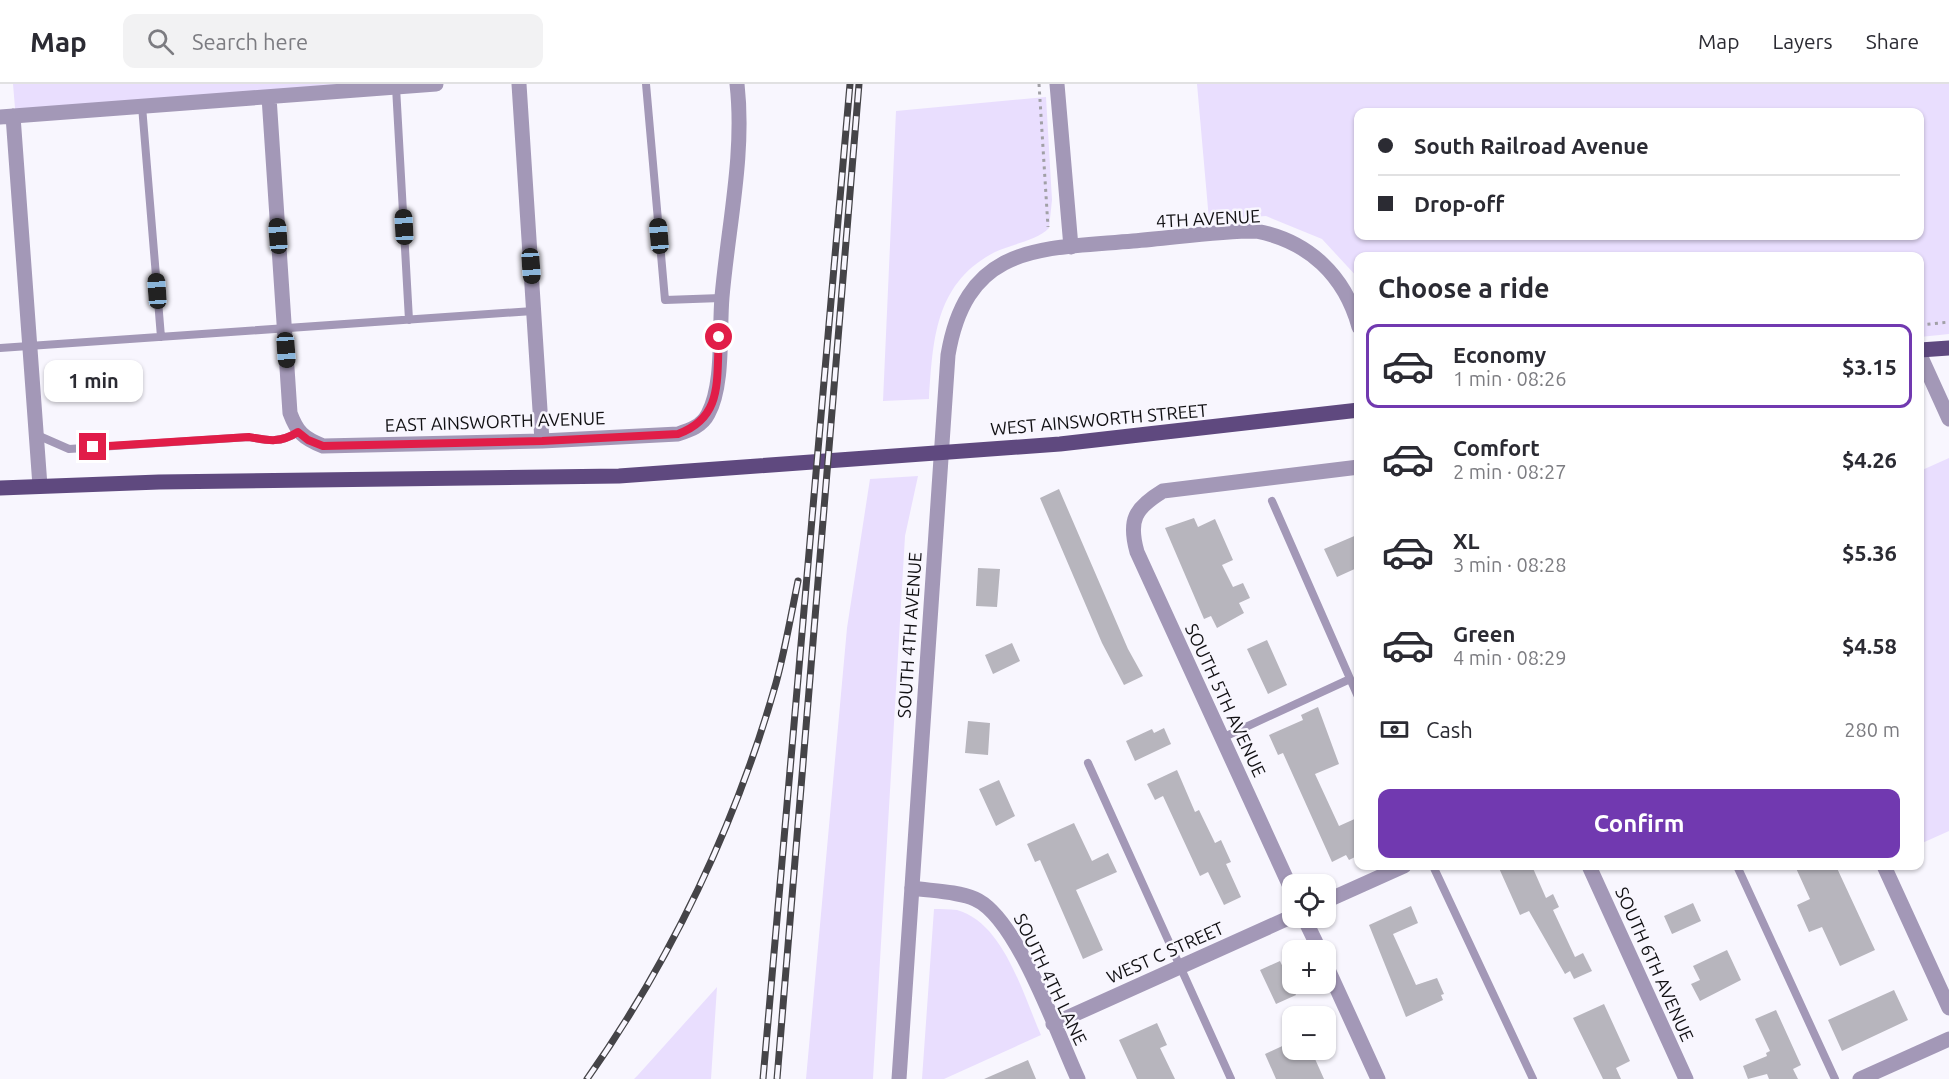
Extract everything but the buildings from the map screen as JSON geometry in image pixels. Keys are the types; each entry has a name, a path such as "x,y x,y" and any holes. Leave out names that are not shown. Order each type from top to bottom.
{"main road":[{"path":"1924,350 1949,348"},
{"name":"WEST AINSWORTH STREET","path":"0,488 541,478 841,460 1133,437 1354,411"}],"street":[{"path":"40,486 30,345 6,117 436,84"},
{"path":"519,84 542,441"},
{"path":"722,298 740,128 737,84"},
{"path":"1057,84 1071,247"},
{"path":"269,97 290,413 298,432"},
{"name":"4TH AVENUE","path":"1049,248 1247,231 1275,236 1303,248 1330,270 1349,298 1354,312"},
{"name":"SOUTH 4TH AVENUE","path":"899,1079 951,336 963,302 976,284 992,269 1011,259 1049,248"},
{"name":"EAST AINSWORTH AVENUE","path":"298,432 308,440 323,446 542,441 678,434 696,428 707,416 715,395 722,298"},
{"path":"1924,364 1949,419"},
{"name":"SOUTH 5TH AVENUE","path":"1284,874 1137,552 1133,536 1133,521 1145,502 1163,491 1354,468"},
{"path":"1336,897 1395,870"},
{"name":"SOUTH 6TH AVENUE","path":"1591,870 1686,1079"},
{"path":"1886,870 1949,1008"},
{"name":"SOUTH 4TH LANE","path":"912,888 968,896 993,910 1014,940 1078,1079"},
{"name":"WEST C STREET","path":"1053,1024 1282,921"},
{"path":"1336,987 1378,1079"},
{"path":"1860,1079 1949,1038"}],"lane":[{"path":"646,84 665,300 722,298"},
{"path":"396,87 409,320"},
{"path":"142,106 161,337"},
{"path":"0,348 533,311"},
{"path":"37,435 69,449 249,437 274,442 284,441 298,432"},
{"path":"1272,501 1354,688"},
{"path":"1222,738 1350,679"},
{"path":"1088,763 1231,1079"},
{"path":"1435,870 1533,1079"},
{"path":"1739,870 1835,1079"}],"path":[{"path":"1039,84 1048,227"},
{"path":"1924,325 1949,322"}],"shaded area":[{"path":"13,84 436,84 13,116 15,108"},
{"path":"1197,84 1949,84 1949,334 1924,337 1924,252 1354,252 1354,274 1322,239 1266,216 1209,220"},
{"path":"1046,97 1052,200 1049,228 1031,239 995,252 975,265 960,280 949,296 936,334 929,399 883,401 896,111"},
{"path":"1949,458 1949,831 1924,842 1924,469"},
{"path":"918,476 905,536 873,1079 806,1079 847,628 870,479"},
{"path":"934,909 957,910 973,917 987,929 1010,962 1041,1035 944,1079 922,1079"},
{"path":"717,987 711,1079 634,1079 638,1075"}],"railway":[{"path":"763,1079 850,84"},
{"path":"777,1079 859,84"},
{"path":"587,1079 618,1034 673,939 721,839 760,736 776,683 798,581"}],"route":[{"path":"93,447 249,437 274,442 284,441 298,432 308,440 323,446 542,441 678,434 696,428 707,416 715,395 719,337"}]}
